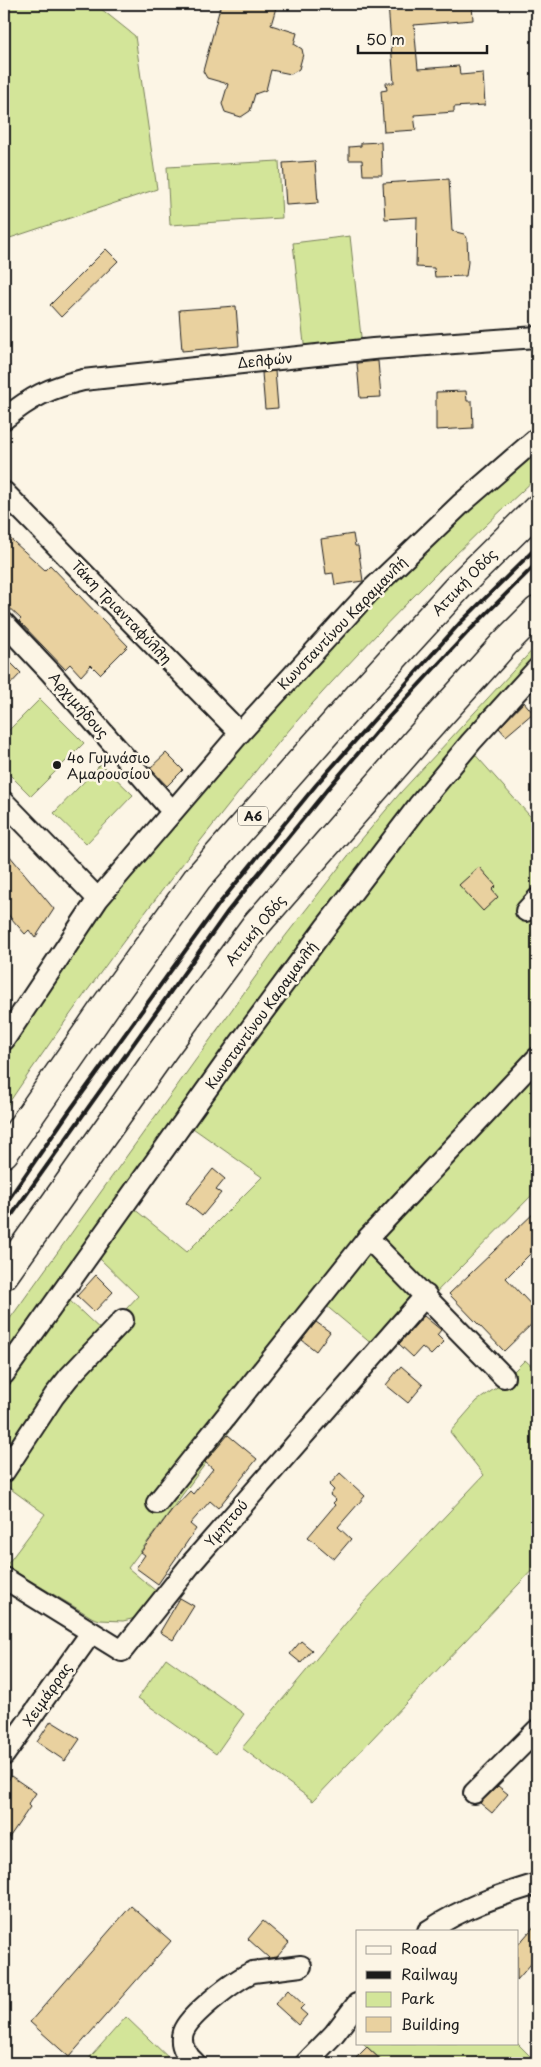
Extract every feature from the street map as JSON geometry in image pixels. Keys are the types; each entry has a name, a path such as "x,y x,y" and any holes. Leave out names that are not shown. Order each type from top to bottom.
{"highway":[{"name":"Αττική Οδός","path":"4,1153 107,1004 197,879 364,690 461,584 537,508"},
{"name":"Αττική Οδός","path":"4,1275 255,926 434,722 504,644 537,611"}],"street":[{"name":"Δελφών","path":"4,419 27,401 43,392 83,380 373,349 537,337"},
{"name":"Κωνσταντίνου Καραμανλή","path":"4,1040 98,900 240,733 369,592 462,503 537,438"},
{"name":"Τάκη Τριανταφύλλη","path":"4,492 240,733"},
{"name":"Αρχιμήδους","path":"4,623 51,673 172,811"},
{"name":"Κωνσταντίνου Καραμανλή","path":"4,1374 237,1047 325,928 418,806 471,742 537,669"},
{"path":"4,802 98,900"},
{"path":"157,1503 368,1238 537,1058"},
{"path":"368,1238 426,1295 504,1377"},
{"name":"Υμηττού","path":"4,1578 91,1633 122,1650 191,1564 426,1295"},
{"path":"4,1472 54,1396 69,1377 123,1320"},
{"name":"Χειμάρρας","path":"4,1756 91,1633"},
{"path":"474,1794 537,1730"},
{"path":"429,1930 444,1920 490,1898 537,1884"},
{"path":"195,2063 186,2054 182,2040 188,2024 196,2015 225,1989 246,1975 253,1972 301,1966"},
{"path":"306,2063 334,2034 356,2005"}],"green space":[{"path":"8,4 95,4 135,36 157,189 4,240 4,7"},
{"path":"279,161 282,218 170,225 167,167"},
{"path":"350,236 362,346 305,353 293,243"},
{"path":"537,449 537,477 388,622 282,738 139,921 57,1033 4,1110 4,1048 78,934 330,643 477,501"},
{"path":"537,645 537,657 410,802 289,957 145,1157 5,1358 4,1327 276,948 351,852 401,792"},
{"path":"40,699 84,743 31,796 4,769 4,735"},
{"path":"471,750 537,824 537,1190 379,1350 324,1304 128,1568 157,1592 136,1618 123,1621 93,1618 6,1566 45,1514 4,1484 4,1391 68,1299 104,1333 138,1296 98,1257 133,1208 187,1252 262,1177 190,1126 273,1008"},
{"path":"101,764 133,795 86,844 54,813"},
{"path":"525,1360 537,1371 537,1565 313,1801 242,1748 361,1605 484,1475 450,1432 477,1401 500,1385"},
{"path":"166,1658 244,1714 216,1754 138,1698"},
{"path":"126,2017 174,2063 85,2063"},
{"path":"364,2044 518,2044 537,2063 384,2063"}],"building":[{"path":"221,4 277,4 271,25 297,33 294,44 302,49 303,54 299,69 291,74 271,70 266,90 255,94 250,111 241,117 225,112 222,104 228,84 207,78 203,71"},
{"path":"388,4 472,4 473,20 414,25 418,69 459,66 460,75 483,73 485,105 454,107 454,112 414,115 416,130 384,132 381,91 387,90 386,83 394,83"},
{"path":"381,142 382,175 363,175 362,160 349,160 349,147 361,146 361,143"},
{"path":"315,161 318,203 286,205 283,163"},
{"path":"449,179 452,231 464,234 467,238 468,262 466,276 435,277 434,268 416,267 417,217 385,219 383,183"},
{"path":"106,249 118,261 61,317 50,305"},
{"path":"236,306 239,346 182,351 179,310"},
{"path":"378,361 381,397 360,398 357,363"},
{"path":"275,371 278,408 265,409 262,373"},
{"path":"466,391 467,401 472,401 473,428 436,430 436,392"},
{"path":"4,533 45,570 50,565 128,646 100,674 91,665 81,676 70,664 65,669 19,621 21,619 4,603"},
{"path":"353,534 355,546 358,546 363,581 335,585 333,573 326,574 321,539"},
{"path":"4,656 21,673 4,691"},
{"path":"524,702 533,713 506,736 499,728"},
{"path":"166,753 183,770 167,786 150,768"},
{"path":"4,849 54,909 35,938 29,930 25,934 4,910"},
{"path":"479,867 496,886 492,890 498,897 483,911 459,885"},
{"path":"213,1169 225,1179 216,1190 221,1193 202,1216 186,1203"},
{"path":"537,1210 537,1247 506,1278 537,1311 537,1319 504,1351 449,1294"},
{"path":"96,1275 113,1292 94,1312 77,1296"},
{"path":"424,1316 441,1330 437,1335 444,1342 431,1355 422,1347 413,1357 399,1344"},
{"path":"316,1322 330,1332 316,1351 302,1340"},
{"path":"401,1366 423,1385 408,1403 386,1385"},
{"path":"228,1435 257,1459 218,1508 210,1501 190,1524 196,1529 158,1584 136,1568 145,1555 141,1552 171,1511 190,1491 193,1494 213,1469 205,1462"},
{"path":"340,1473 365,1496 338,1527 351,1539 334,1559 308,1537 335,1505 333,1503 336,1500 330,1495 334,1490 329,1485"},
{"path":"180,1598 194,1606 173,1640 160,1632"},
{"path":"301,1641 312,1650 301,1663 290,1654"},
{"path":"51,1721 80,1739 65,1761 37,1742"},
{"path":"11,1776 36,1793 28,1805 30,1807 4,1845 4,1787"},
{"path":"498,1786 508,1794 492,1813 480,1803"},
{"path":"131,1906 171,1941 69,2057 30,2022"},
{"path":"263,1921 289,1943 277,1957 269,1958 248,1939"},
{"path":"537,1923 537,1957 518,1979 518,1945"},
{"path":"288,1990 304,2005 300,2009 307,2015 298,2025 275,2004"},
{"path":"367,2047 384,2063 351,2063"}],"railway":[{"path":"4,1206 68,1113 219,904 316,785 459,624 537,547"},
{"path":"4,1226 228,911 389,717 468,632 537,563"}],"place":[{"name":"4ο Γυμνάσιο Αμαρουσίου","path":"57,765"}]}
